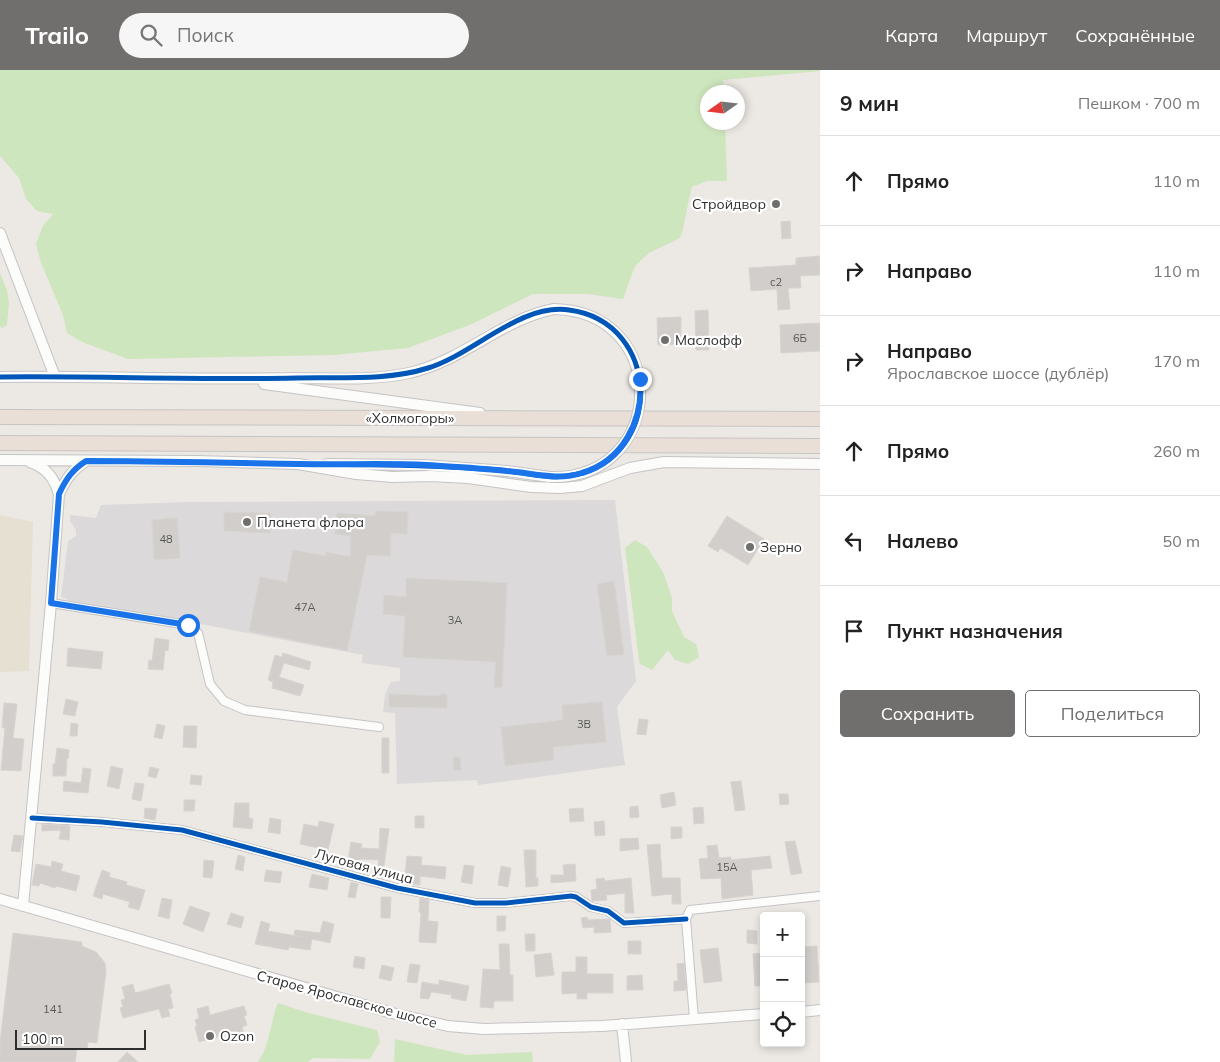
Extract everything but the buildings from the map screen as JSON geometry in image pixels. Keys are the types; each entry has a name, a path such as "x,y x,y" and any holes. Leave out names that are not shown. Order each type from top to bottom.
{"highway":[{"name":"«Холмогоры»","path":"0,417 820,419"},
{"name":"«Холмогоры»","path":"0,443 820,446"}],"street":[{"path":"0,233 55,377"},
{"path":"0,377 218,380 378,377 408,373 431,367 460,354 509,325 537,312 554,309 586,314 606,324 614,331 628,348 636,363 640,379 641,401 632,432 626,442 611,458 582,473 566,476 425,465 0,460"},
{"path":"218,380 296,388 419,406 528,418"},
{"path":"26,460 49,472 59,494"},
{"path":"23,906 51,603 59,494 65,479 75,468 86,461"},
{"path":"298,464 356,474 392,477 468,478 531,487 560,488 582,486 630,468 664,462 820,464"},
{"path":"51,603 188,625 198,633 210,684 224,701 245,710 379,727"},
{"name":"Луговая улица","path":"32,818 102,822 182,830 397,888 475,903 506,904 571,896 591,907 608,911 624,923 686,919"},
{"path":"694,1019 686,919 690,910 820,896"},
{"name":"Старое Ярославское шоссе","path":"0,899 392,1013 448,1026 484,1030 522,1029 760,1014"},
{"path":"805,1012 820,1010"},
{"path":"622,1024 626,1062"}],"shaded area":[{"path":"615,500 636,681 617,707 625,765 478,785 477,780 397,784 395,713 383,712 385,694 391,682 400,681 400,668 362,663 363,655 73,602 61,597 68,541 76,536 76,530 70,521 70,515 96,518 101,505 188,502"},
{"path":"0,515 33,522 29,671 0,672"}],"green space":[{"path":"0,70 820,70 723,80 723,85 700,85 700,130 725,130 727,181 707,181 692,187 680,238 649,253 635,266 623,299 587,294 533,294 472,324 408,348 334,355 128,359 82,342 67,333 63,315 41,263 36,244 43,226 53,214 37,211 26,199 19,178 0,156"},
{"path":"0,273 7,290 9,303 7,325 2,328 0,326"},
{"path":"635,540 647,547 663,572 672,598 672,611 684,637 696,644 699,657 688,664 675,660 668,650 652,670 640,664 625,548"},
{"path":"278,1003 305,1012 377,1030 380,1042 370,1059 313,1058 308,1062 258,1062 265,1048"},
{"path":"395,1039 467,1055 532,1052 533,1062 394,1062"}],"cycle path":[{"path":"0,377 380,377 428,368 463,352 515,322 533,314 551,310 569,310 600,320 622,338 635,363 640,391 637,418 624,444 603,464 573,475 548,476 497,470 426,466 298,464"},
{"path":"32,818 102,822 182,830 397,888 475,903 506,903 571,896 576,897 591,907 608,911 624,923 686,919"}],"place":[{"name":"Стройдвор","path":"776,204"},
{"name":"Маслофф","path":"665,340"},
{"name":"Планета флора","path":"247,522"},
{"name":"Зерно","path":"750,547"},
{"name":"Ozon","path":"210,1036"}],"route":[{"path":"188,625 51,603 59,494 65,479 75,468 86,461 196,461 425,465 560,477 571,476 602,464 611,458 626,442 632,432 639,412 641,401 640,379"}]}
